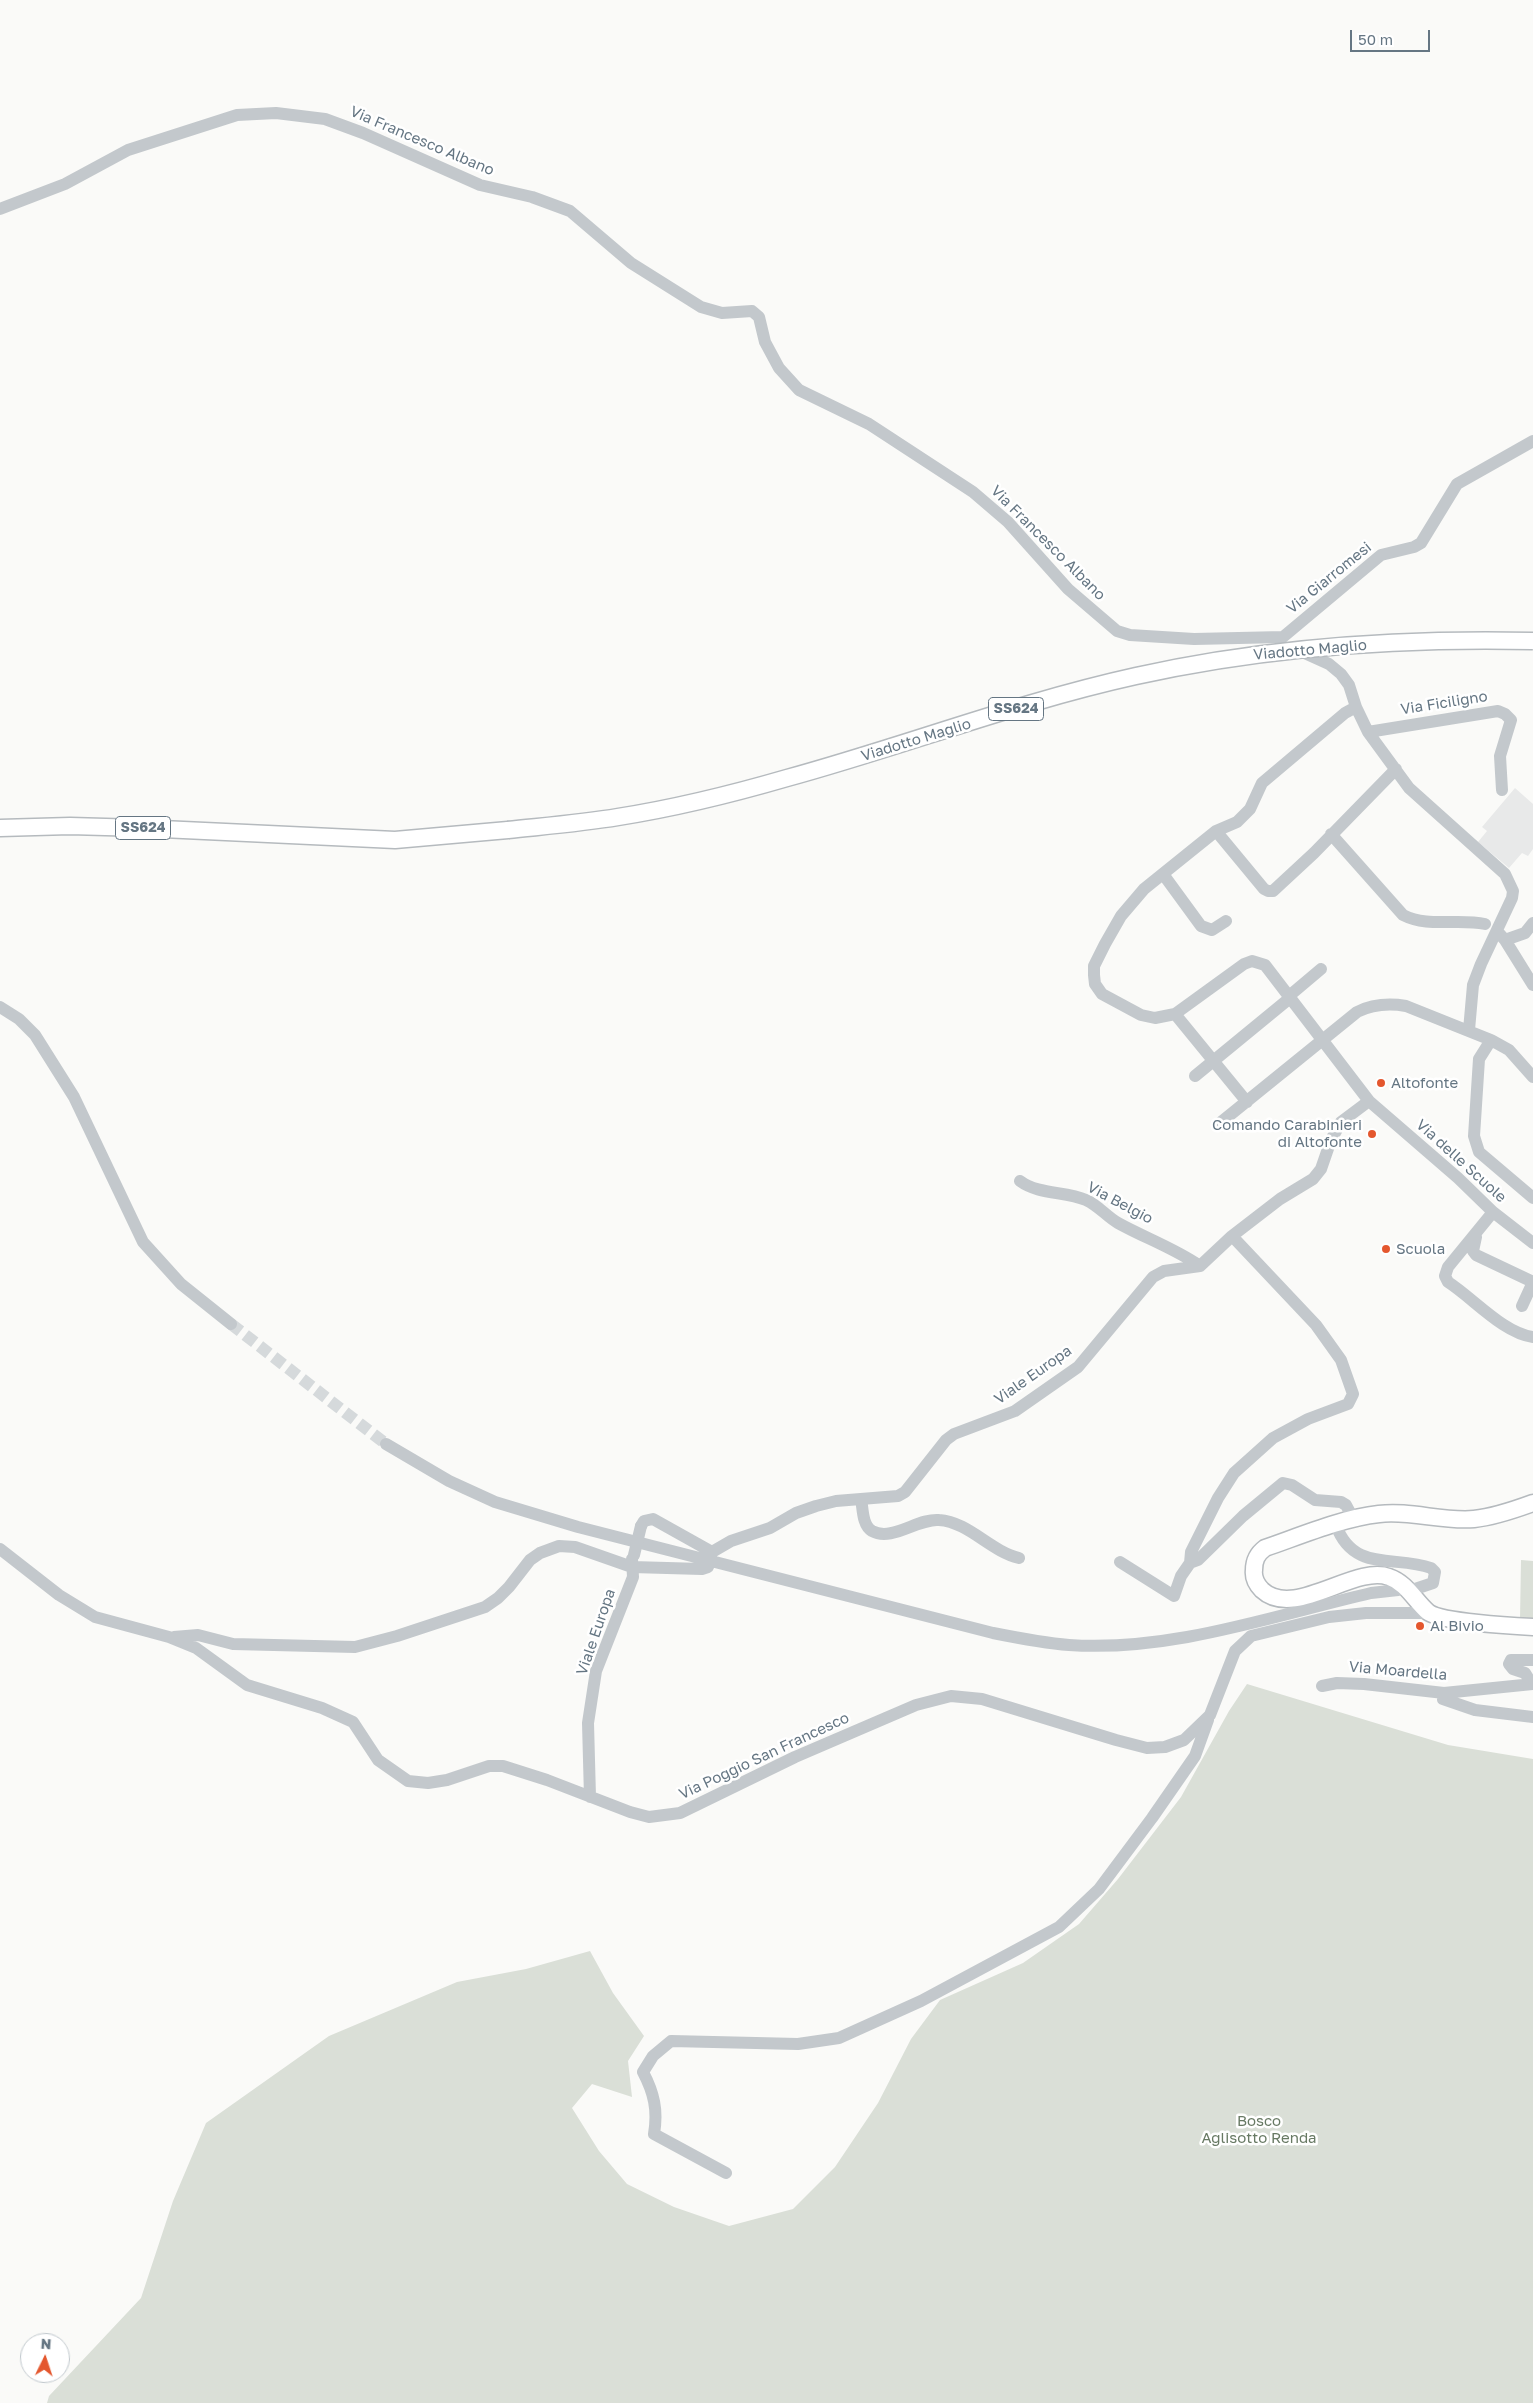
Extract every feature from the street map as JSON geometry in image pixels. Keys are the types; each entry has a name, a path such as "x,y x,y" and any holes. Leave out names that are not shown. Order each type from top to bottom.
{"main road":[{"name":"Viadotto Maglio","path":"0,828 124,827 394,840 617,818 690,803 785,779 1051,698 1135,676 1239,656 1319,647 1403,642 1533,641"},
{"path":"1533,1503 1510,1512 1473,1519 1395,1513 1378,1514 1354,1520 1265,1548 1257,1554 1253,1575 1258,1586 1268,1595 1280,1600 1301,1597 1373,1575 1388,1576 1401,1584 1429,1613 1476,1623 1533,1627"}],"street":[{"name":"Via Francesco Albano","path":"0,210 65,184 128,150 237,115 276,113 325,119 364,133 480,185 532,197 570,211 631,263 701,307 722,313 752,311 758,317 765,342 779,368 799,390 869,424 973,492 1008,522 1068,589 1117,631 1130,635 1194,639 1283,637"},
{"name":"Via Giarromesi","path":"1283,637 1381,554 1414,547 1421,543 1457,484 1533,441"},
{"path":"1283,637 1293,648 1329,664 1341,674 1349,685 1356,707 1368,732 1409,788 1505,874 1513,891 1512,898 1481,964 1474,986 1469,1030"},
{"path":"1247,1102 1175,1014 1148,1017 1118,1005 1097,988 1094,966 1121,916 1144,889 1216,831 1237,822 1250,809 1262,783 1345,713 1356,707"},
{"name":"Via Ficiligno","path":"1368,732 1498,711 1505,714 1511,720 1500,756 1502,790"},
{"path":"1216,831 1268,891 1273,890 1314,853 1396,769"},
{"path":"1331,834 1403,914 1417,921 1475,921 1496,930 1525,933 1533,923"},
{"path":"1163,874 1201,926 1212,930 1226,921"},
{"path":"1496,930 1533,985"},
{"name":"Via delle Scuole","path":"1175,1014 1244,964 1252,961 1265,965 1324,1039 1369,1101 1458,1178 1493,1212 1533,1243"},
{"path":"1194,1076 1321,969"},
{"path":"1220,1123 1357,1012 1376,1005 1392,1003 1406,1006 1491,1040 1509,1050 1533,1078"},
{"path":"0,1008 19,1020 35,1035 74,1097 143,1242 181,1284 231,1324"},
{"path":"1491,1040 1479,1059 1474,1136 1480,1152 1533,1198"},
{"path":"1200,1266 1232,1236 1280,1199 1313,1179 1321,1169 1331,1140 1341,1122 1369,1101"},
{"name":"Via Belgio","path":"1020,1181 1039,1190 1086,1200 1105,1211 1115,1222 1150,1237 1200,1266"},
{"path":"1493,1212 1448,1267 1445,1273 1446,1279 1496,1320 1527,1337 1533,1338"},
{"path":"1476,1234 1473,1251 1476,1255 1533,1282 1522,1306"},
{"path":"1120,1562 1174,1596 1181,1576 1190,1563 1191,1552 1218,1498 1240,1467 1273,1438 1308,1419 1348,1404 1353,1394 1341,1360 1316,1325 1232,1236"},
{"name":"Viale Europa","path":"633,1561 702,1570 708,1567 711,1557 731,1541 770,1528 796,1513 816,1506 861,1499 887,1498 905,1492 946,1440 954,1434 1015,1411 1078,1367 1152,1277 1164,1272 1200,1266"},
{"path":"386,1444 449,1480 495,1502 578,1527 711,1557 1020,1638 1068,1645 1142,1643 1212,1633 1371,1592 1398,1590"},
{"path":"1190,1563 1198,1560 1243,1516 1282,1483 1292,1485 1315,1500 1341,1502 1346,1505 1354,1520"},
{"path":"861,1499 865,1524 872,1531 882,1533 903,1531 923,1521 939,1520 954,1524 997,1549 1019,1558"},
{"name":"Viale Europa","path":"590,1798 588,1723 596,1671 632,1577 633,1561 641,1526 644,1521 653,1520 711,1557"},
{"path":"1336,1525 1341,1539 1357,1553 1391,1563 1432,1568 1435,1572 1433,1583 1415,1589"},
{"path":"169,1637 198,1635 233,1644 355,1647 397,1636 485,1607 509,1587 530,1560 540,1553 559,1546 575,1547 633,1561"},
{"name":"Via Poggio San Francesco","path":"0,1549 59,1595 95,1617 169,1637 196,1648 247,1685 322,1708 354,1722 378,1760 408,1781 428,1783 447,1780 489,1766 503,1766 547,1780 590,1798 640,1815 658,1817 680,1813 820,1747 928,1700 951,1696 982,1698 1116,1740 1147,1748 1165,1747 1184,1740 1210,1715 1235,1651 1251,1636 1329,1616 1366,1613 1429,1613"},
{"name":"Via Moardella","path":"1533,1660 1512,1660 1509,1664 1513,1669 1525,1673 1533,1684"},
{"name":"Via Moardella","path":"1322,1686 1337,1682 1444,1693 1533,1684"},
{"path":"1444,1693 1443,1698 1475,1710 1533,1717"},
{"path":"726,2173 654,2134 657,2116 656,2107 652,2090 643,2072 652,2056 672,2041 798,2044 839,2038 921,2001 1059,1927 1099,1889 1152,1818 1195,1756 1210,1715"}],"shaded area":[{"path":"1515,788 1533,804 1533,849 1528,856 1522,853 1509,868 1478,842 1487,831 1482,827"}],"green space":[{"path":"1521,1560 1533,1561 1533,1619 1520,1619"},
{"name":"Bosco Aglisotto Renda","path":"1247,1684 1448,1745 1533,1759 1533,2403 47,2403 49,2396 61,2383 70,2383 70,2374 141,2298 173,2201 206,2123 329,2036 457,1982 526,1969 590,1951 613,1993 644,2036 628,2061 632,2097 592,2084 572,2108 599,2151 627,2184 674,2207 729,2226 793,2209 835,2167 878,2103 911,2039 940,2000 1023,1963 1079,1924 1118,1879 1181,1797 1229,1711"}],"tunnel":[{"path":"231,1324 386,1444"}],"place":[{"name":"Altofonte","path":"1381,1083"},
{"name":"Comando Carabinieri di Altofonte","path":"1372,1134"},
{"name":"Scuola","path":"1386,1249"},
{"name":"Al Bivio","path":"1420,1626"}]}
